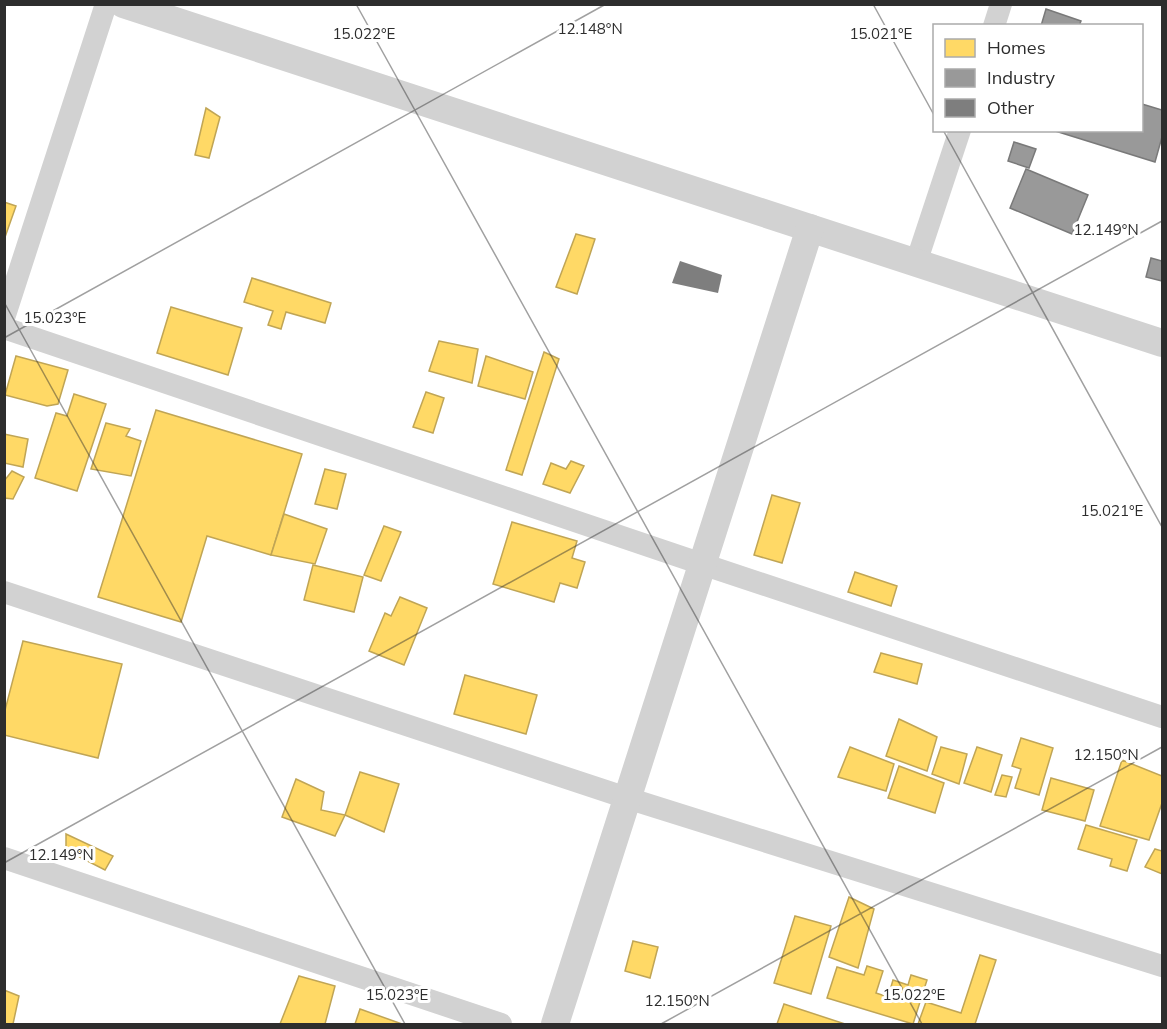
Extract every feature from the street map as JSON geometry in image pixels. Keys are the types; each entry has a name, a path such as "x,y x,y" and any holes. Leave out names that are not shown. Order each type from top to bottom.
{"street":[{"path":"4,318 106,4"},
{"path":"123,4 1162,343"},
{"path":"995,24 1001,4"},
{"path":"916,263 959,132"},
{"path":"555,1024 810,228"},
{"path":"4,328 1162,717"},
{"path":"4,592 627,798 1162,966"},
{"path":"4,858 501,1024"}],"building: Homes":[{"path":"206,108 220,117 209,158 195,155"},
{"path":"4,202 16,206 4,240"},
{"path":"576,234 595,239 577,294 556,287"},
{"path":"252,278 331,303 325,323 286,312 281,329 268,325 273,311 244,302"},
{"path":"171,307 242,328 228,375 157,353"},
{"path":"439,341 478,349 472,383 429,371"},
{"path":"544,352 559,359 522,475 506,470"},
{"path":"16,356 68,370 58,404 47,406 5,395"},
{"path":"486,356 533,372 525,399 478,386"},
{"path":"426,392 444,398 433,433 413,427"},
{"path":"74,394 106,404 77,491 35,478 56,413 67,416"},
{"path":"156,410 302,454 271,555 207,536 181,622 98,597"},
{"path":"106,423 130,429 126,436 141,441 131,476 91,469"},
{"path":"4,434 28,439 23,467 4,463"},
{"path":"571,461 584,466 570,493 543,484 551,463 566,469"},
{"path":"325,469 346,474 337,509 315,504"},
{"path":"12,471 24,477 13,499 4,498 4,481"},
{"path":"772,495 800,503 782,563 754,555"},
{"path":"284,514 327,529 315,564 271,555"},
{"path":"512,522 577,541 572,558 585,562 577,588 560,583 554,602 493,584"},
{"path":"384,526 401,532 381,581 364,575"},
{"path":"313,565 363,577 354,612 304,600"},
{"path":"855,572 897,586 891,606 848,592"},
{"path":"400,597 427,608 404,665 369,651 385,613 391,616"},
{"path":"23,641 122,664 98,758 4,735 4,714"},
{"path":"881,653 922,664 917,684 874,672"},
{"path":"465,675 537,695 526,734 454,714"},
{"path":"899,719 937,737 927,771 886,756"},
{"path":"1021,738 1053,748 1039,795 1015,788 1021,769 1012,766"},
{"path":"850,747 894,764 886,791 838,777"},
{"path":"941,747 967,754 959,784 932,774"},
{"path":"977,747 1002,755 991,792 964,783"},
{"path":"1122,760 1162,776 1162,803 1149,840 1100,826"},
{"path":"899,766 944,783 935,813 888,798"},
{"path":"360,772 399,784 384,832 345,815"},
{"path":"1002,775 1012,777 1006,797 995,795"},
{"path":"1051,778 1094,790 1085,821 1042,810"},
{"path":"296,779 324,792 321,810 345,815 335,836 282,817"},
{"path":"1086,825 1137,840 1127,871 1110,866 1112,859 1078,849"},
{"path":"66,834 113,856 105,870 66,850"},
{"path":"1155,849 1162,851 1162,874 1145,867"},
{"path":"849,897 874,909 858,968 829,957"},
{"path":"795,916 831,926 811,994 774,983"},
{"path":"633,941 658,947 650,978 625,971"},
{"path":"980,955 996,960 975,1024 918,1024 926,1002 961,1013"},
{"path":"867,966 883,971 876,993 888,997 893,980 908,985 911,975 927,980 913,1024 827,998 837,967 864,975"},
{"path":"299,976 335,986 325,1024 280,1024"},
{"path":"4,990 19,996 13,1024 4,1024"},
{"path":"784,1004 845,1024 777,1024"},
{"path":"360,1009 402,1024 355,1024"}],"building: Industry":[{"path":"1046,9 1081,21 1080,24 1042,24"},
{"path":"1143,104 1162,110 1162,137 1155,162 1058,132 1143,132"},
{"path":"1014,142 1036,149 1029,168 1008,161"},
{"path":"1026,169 1088,195 1072,234 1010,208"},
{"path":"1151,258 1162,261 1162,281 1146,277"}],"building: Other":[{"path":"680,261 722,275 718,293 672,283"}]}
